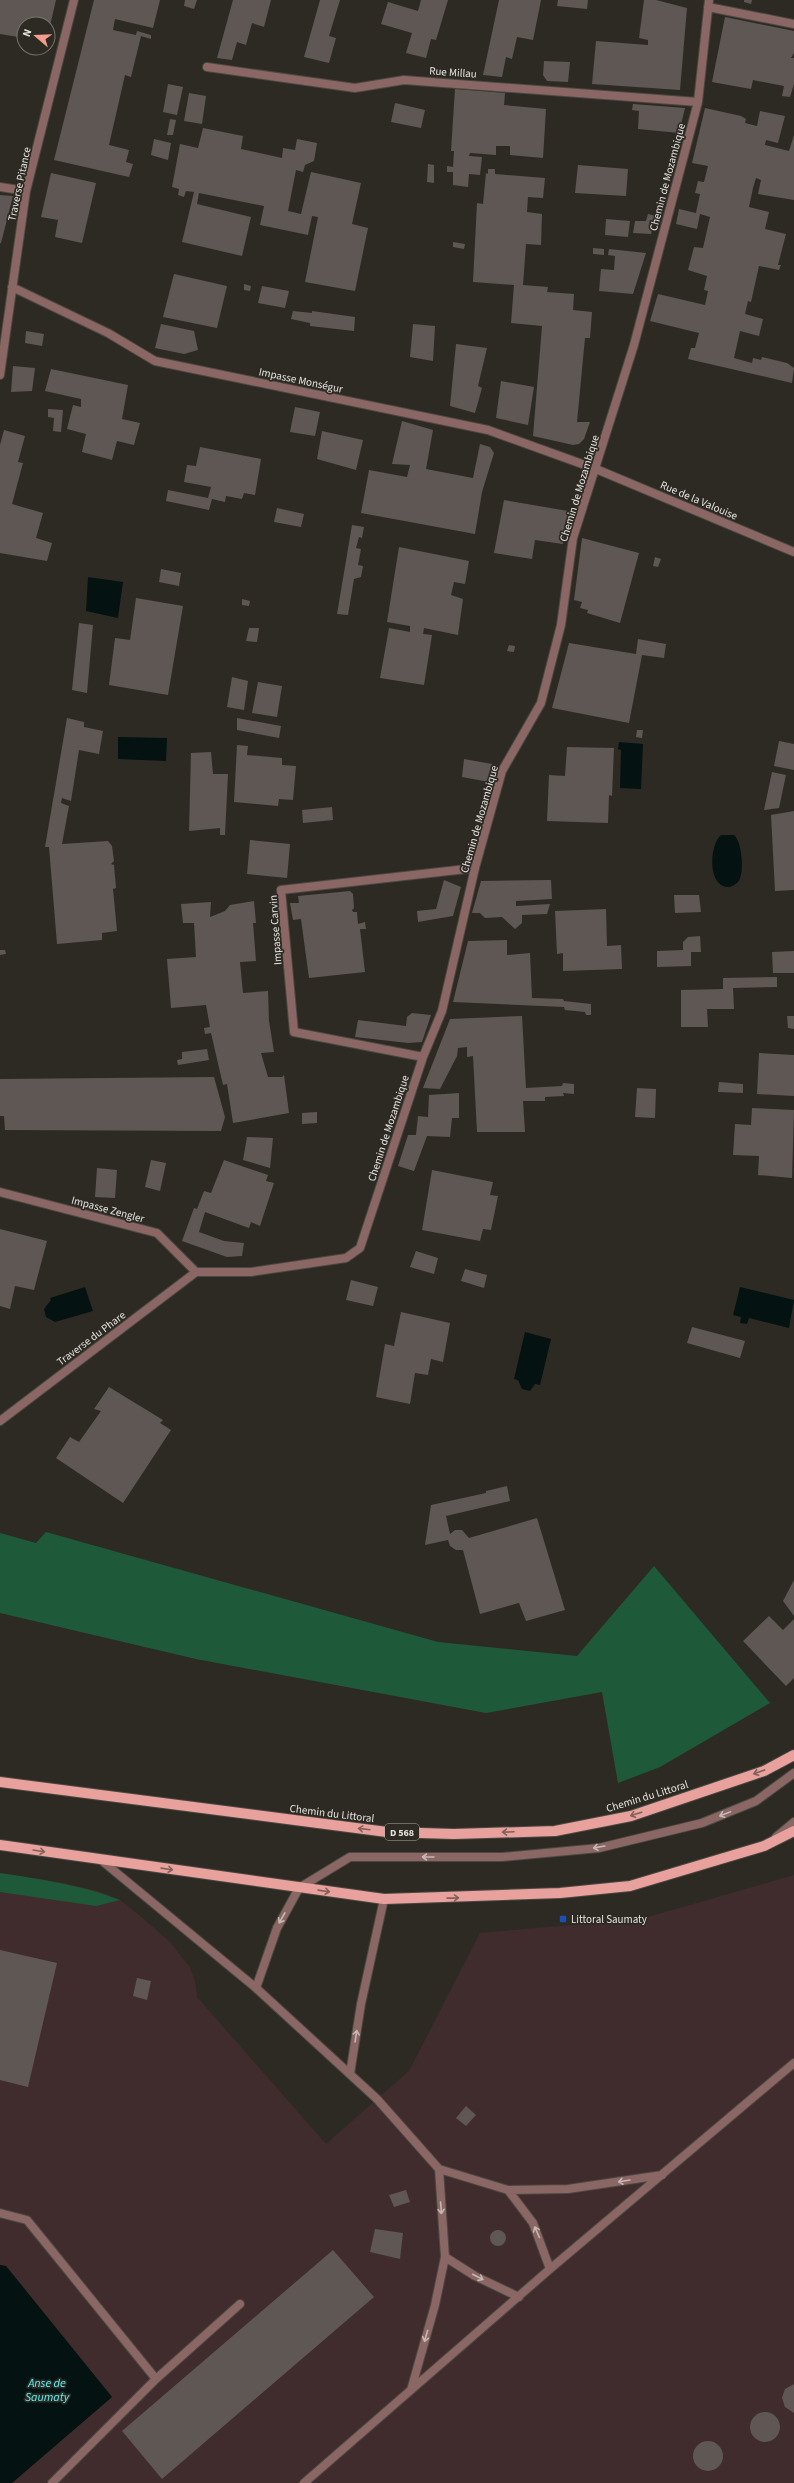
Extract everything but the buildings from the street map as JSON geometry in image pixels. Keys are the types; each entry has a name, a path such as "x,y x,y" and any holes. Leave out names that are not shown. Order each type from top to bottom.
{"main road":[{"name":"Chemin du Littoral","path":"0,1782 387,1832 454,1834 555,1831 631,1816 764,1771 794,1755"},
{"path":"0,1845 384,1899 560,1893 630,1886 764,1846 794,1831"}],"street":[{"name":"Traverse Pitance","path":"0,376 26,191 74,0"},
{"path":"708,3 794,24"},
{"name":"Chemin de Mozambique","path":"196,1272 252,1272 346,1258 360,1248 423,1056 442,1011 475,868 502,771 541,703 561,624 573,538 634,346 698,102 708,3"},
{"name":"Rue Millau","path":"207,67 355,88 404,80 698,102"},
{"path":"0,187 26,191"},
{"name":"Impasse Monségur","path":"12,286 108,333 155,361 488,430 596,469"},
{"name":"Rue de la Valouise","path":"596,469 794,552"},
{"name":"Impasse Carvin","path":"423,1056 294,1032 281,890 475,868"},
{"name":"Impasse Zengler","path":"0,1192 157,1233 196,1272"},
{"name":"Traverse du Phare","path":"0,1421 196,1272"},
{"path":"256,1988 277,1928 299,1888 350,1857 502,1857 599,1848 702,1823 756,1801 794,1773"},
{"path":"764,1846 794,1822"},
{"path":"101,1860 256,1988 377,2099 439,2169 508,2190 568,2189 662,2175"},
{"path":"350,2074 361,2004 384,1899"},
{"path":"304,2483 550,2269 794,2063"},
{"path":"411,2390 435,2305 444,2257 439,2169"},
{"path":"508,2190 533,2223 550,2269"},
{"path":"0,2213 28,2220 156,2379"},
{"path":"444,2257 475,2276 519,2297"},
{"path":"52,2483 156,2379 240,2304"}],"shaded area":[{"path":"0,1873 63,1883 98,1891 120,1900 139,1915 170,1942 189,1966 195,1981 197,1997 326,2144 409,2071 480,1933 641,1919 794,1875 794,2483 12,2483 112,2397 6,2266 0,2265"}],"green space":[{"path":"46,1532 438,1642 577,1656 654,1566 770,1703 660,1767 618,1783 602,1692 486,1713 196,1659 0,1613 0,1533 36,1543"},
{"path":"0,1873 76,1886 120,1900 96,1906 0,1892"}],"water":[{"path":"88,577 123,582 118,618 86,611"},
{"path":"118,737 167,738 166,761 118,759"},
{"path":"619,742 643,744 641,789 620,788 621,750 618,749"},
{"path":"721,835 734,835 737,838 741,850 742,865 740,878 737,883 730,887 723,886 717,881 712,866 714,848"},
{"path":"85,1287 93,1311 55,1322 46,1317 44,1309 51,1300 50,1298"},
{"path":"740,1287 794,1300 789,1328 749,1318 747,1324 740,1323 741,1317 733,1315"},
{"path":"525,1332 551,1339 540,1385 535,1384 530,1391 522,1389 518,1380 514,1379"},
{"name":"Anse de Saumaty","path":"0,2265 6,2266 112,2397 12,2483 0,2483"}],"place":[{"name":"Littoral Saumaty","path":"563,1919"}]}
